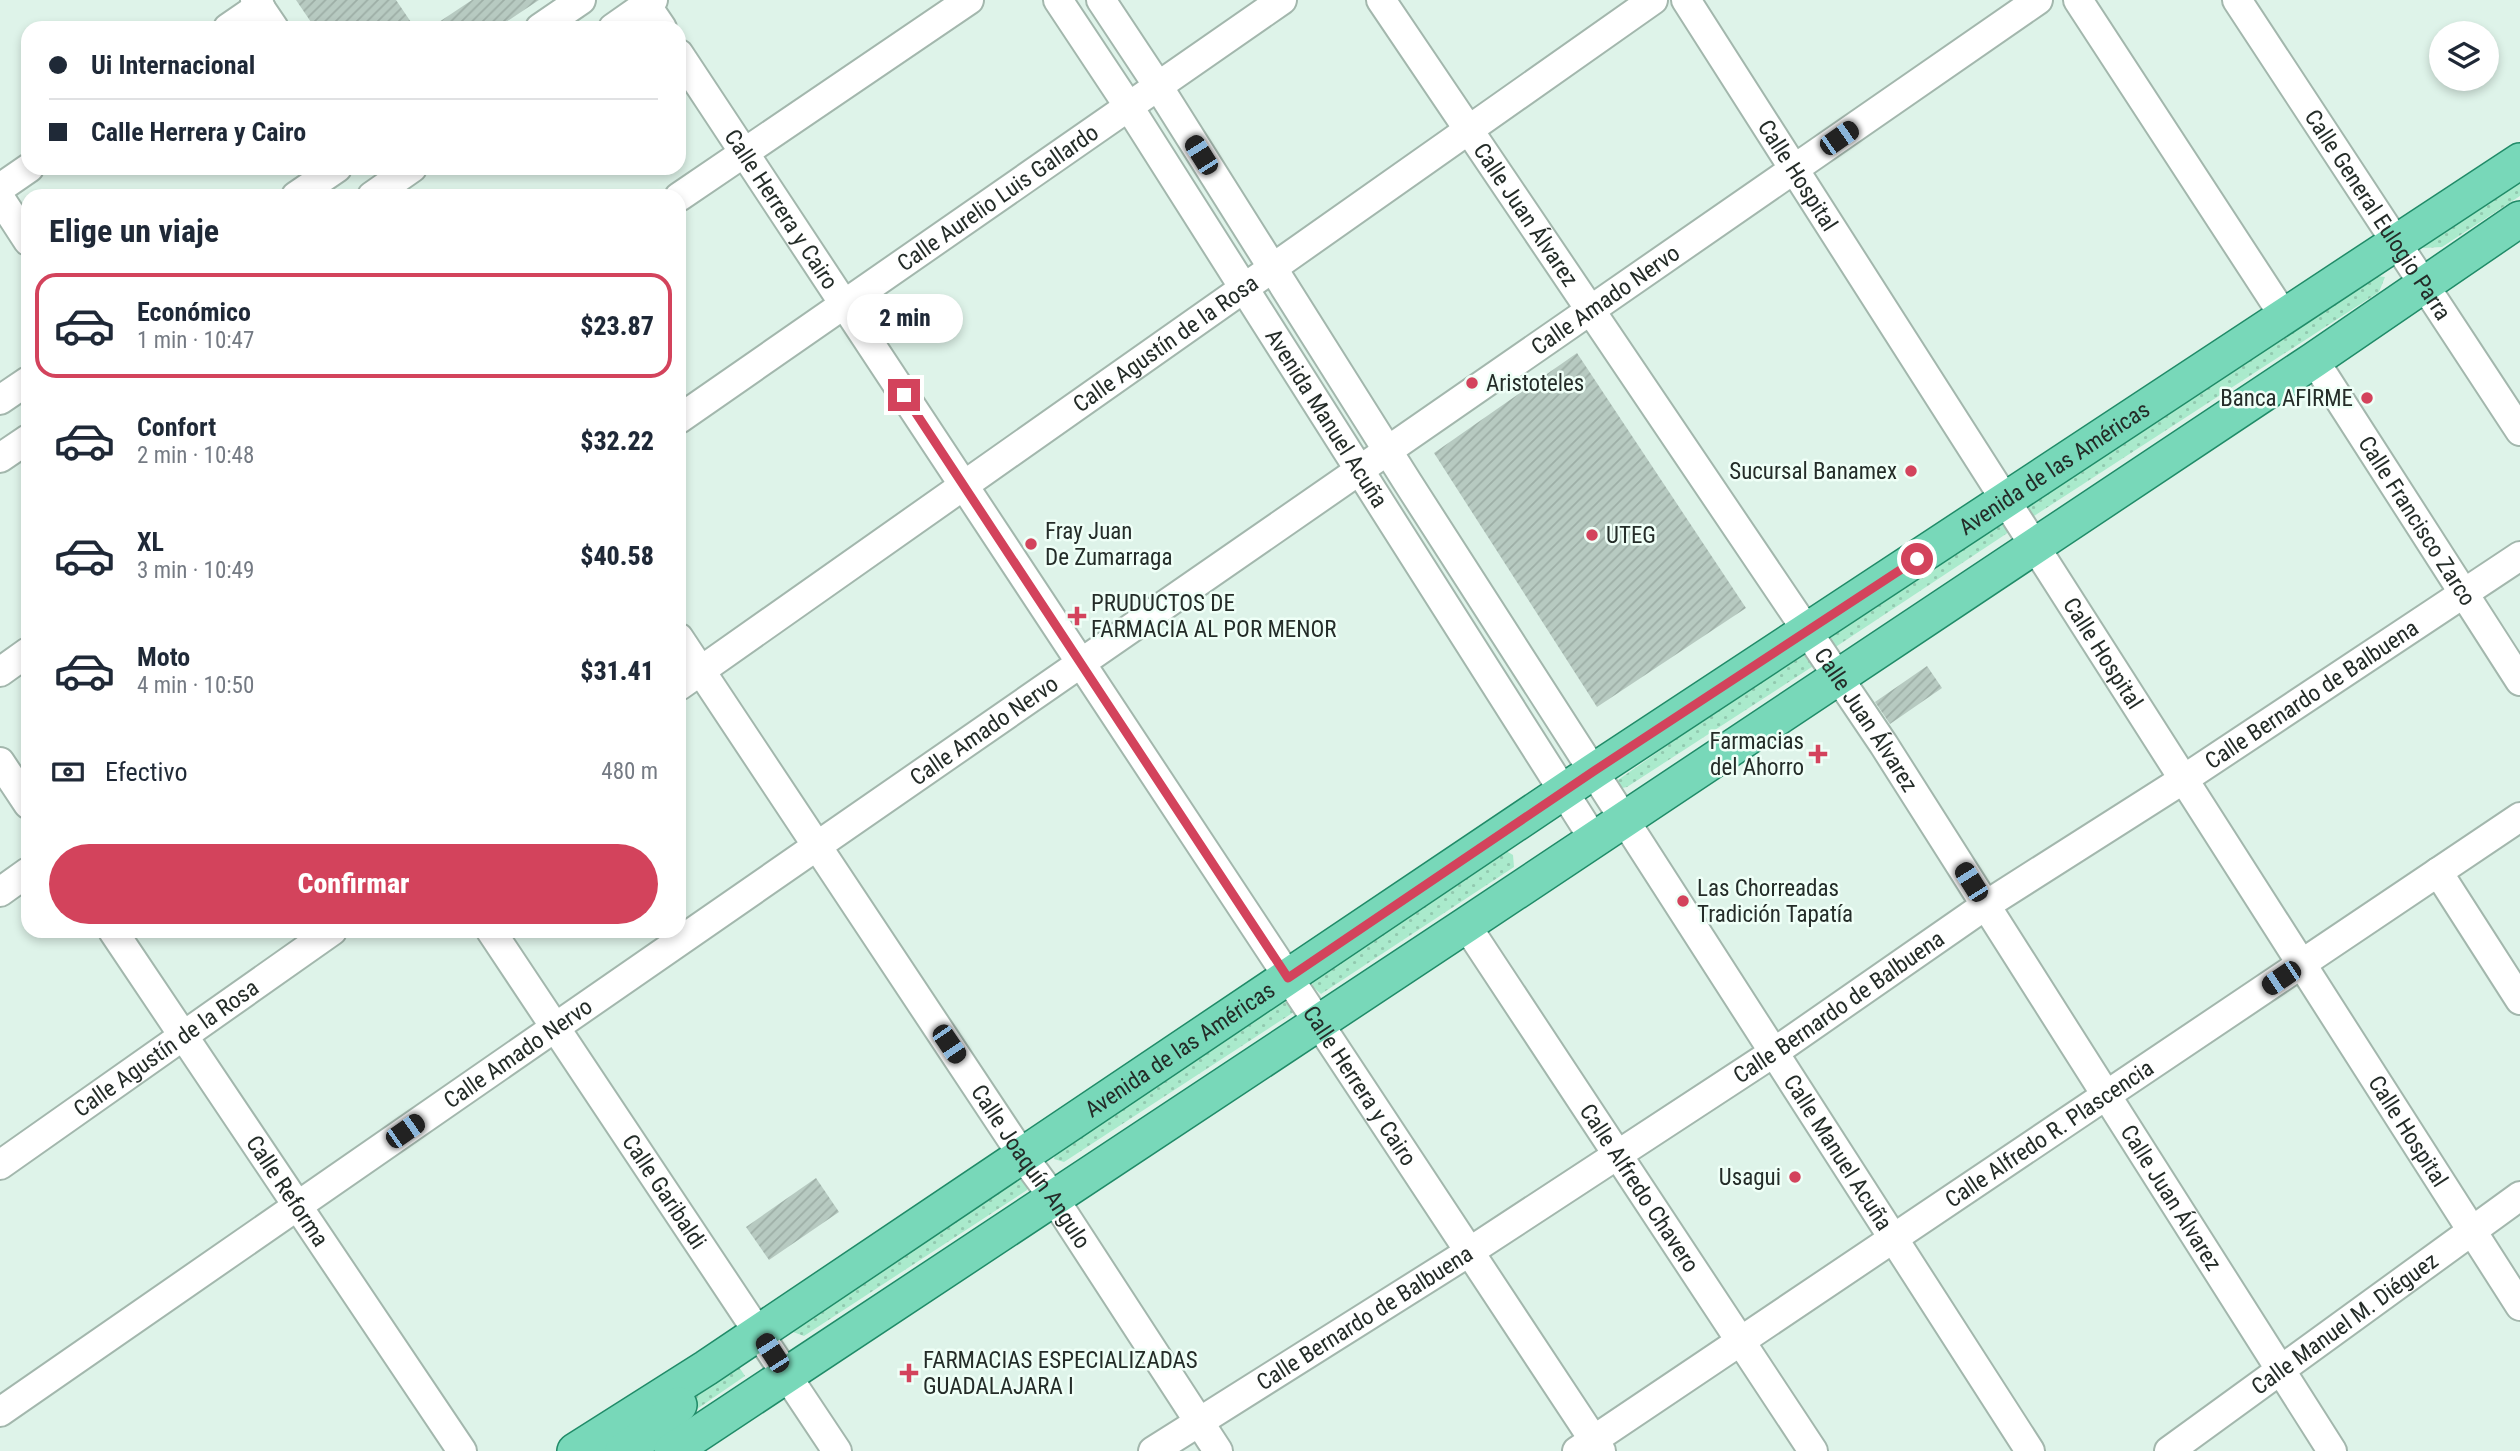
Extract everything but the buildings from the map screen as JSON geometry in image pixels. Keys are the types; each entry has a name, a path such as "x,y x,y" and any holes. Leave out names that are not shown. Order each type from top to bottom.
{"main road":[{"name":"Avenida de las Américas","path":"575,1451 706,1368 1594,771 2520,161"},
{"path":"671,1451 1839,677 2520,219"},
{"path":"623,1451 650,1432 685,1399 706,1368"}],"street":[{"path":"550,21 581,0"},
{"path":"686,192 969,0"},
{"name":"Avenida Manuel Acuña","path":"1058,0 1129,107 1593,838"},
{"name":"Avenida Manuel Acuña","path":"1101,0 1623,818"},
{"name":"Calle Aurelio Luis Gallardo","path":"686,414 1282,0"},
{"name":"Calle Juan Álvarez","path":"1381,0 1839,677 2332,1451"},
{"name":"Calle Agustín de la Rosa","path":"690,679 1653,0"},
{"name":"Calle Hospital","path":"1686,0 2520,1306"},
{"name":"Calle Amado Nervo","path":"686,936 2038,0"},
{"path":"2078,0 2284,316"},
{"name":"Calle General Eulogio Parra","path":"2237,0 2520,430"},
{"path":"622,21 648,2 658,21"},
{"path":"243,21 263,11"},
{"name":"Calle Herrera y Cairo","path":"686,65 1469,1252 1590,1447"},
{"path":"0,188 21,174"},
{"path":"306,189 327,175"},
{"path":"376,187 399,175"},
{"path":"0,198 21,230"},
{"name":"Calle Francisco Zarco","path":"2314,360 2520,681"},
{"path":"0,400 21,386"},
{"path":"0,458 21,444"},
{"name":"Calle Bernardo de Balbuena","path":"1153,1451 1469,1252 1773,1053 1986,905 2184,779 2520,556"},
{"path":"0,672 21,657"},
{"name":"Calle Joaquín Angulo","path":"690,679 817,846 1053,1198 1218,1451"},
{"path":"0,762 21,794"},
{"name":"Calle Alfredo R. Plascencia","path":"1590,1447 1740,1340 2520,817"},
{"name":"Calle Manuel Acuña","path":"1623,818 2030,1451"},
{"path":"2438,872 2520,1000"},
{"path":"0,892 21,877"},
{"name":"Calle Alfredo Chavero","path":"1466,925 1813,1451"},
{"name":"Calle Reforma","path":"118,938 462,1451"},
{"name":"Calle Agustín de la Rosa","path":"0,1165 322,938"},
{"name":"Calle Garibaldi","path":"496,938 837,1451"},
{"name":"Calle Amado Nervo","path":"0,1412 684,938"},
{"name":"Calle Manuel M. Diéguez","path":"2169,1451 2520,1196"}],"green space":[{"path":"2520,170 2520,196 2442,247 2423,248 2430,230"},
{"path":"2368,275 2385,277 2379,292 2034,516 2022,513 2023,501"},
{"path":"2002,517 2012,530 1828,652 1819,636"},
{"path":"1808,647 1821,661 1627,787 1617,789 1615,782"},
{"path":"1503,849 1513,855 1514,867 1321,994 1313,987 1311,977"},
{"path":"1284,995 1297,1010 1064,1162 1054,1159 1057,1147"},
{"path":"1015,1175 1027,1178 1027,1190 804,1336 793,1332 792,1321"},
{"path":"735,1361 745,1376 636,1451 694,1392"}],"place":[{"name":"Aristoteles","path":"1472,383"},
{"name":"Banca AFIRME","path":"2367,398"},
{"name":"Sucursal Banamex","path":"1911,471"},
{"name":"UTEG","path":"1592,535"},
{"name":"Fray Juan De Zumarraga","path":"1031,544"},
{"name":"PRUDUCTOS DE FARMACIA AL POR MENOR","path":"1077,616"},
{"name":"Farmacias del Ahorro","path":"1818,754"},
{"name":"Las Chorreadas Tradición Tapatía","path":"1683,901"},
{"name":"Usagui","path":"1795,1177"},
{"name":"FARMACIAS ESPECIALIZADAS GUADALAJARA I","path":"909,1373"}],"route":[{"path":"904,395 1288,978 1594,771 1917,559"}]}
